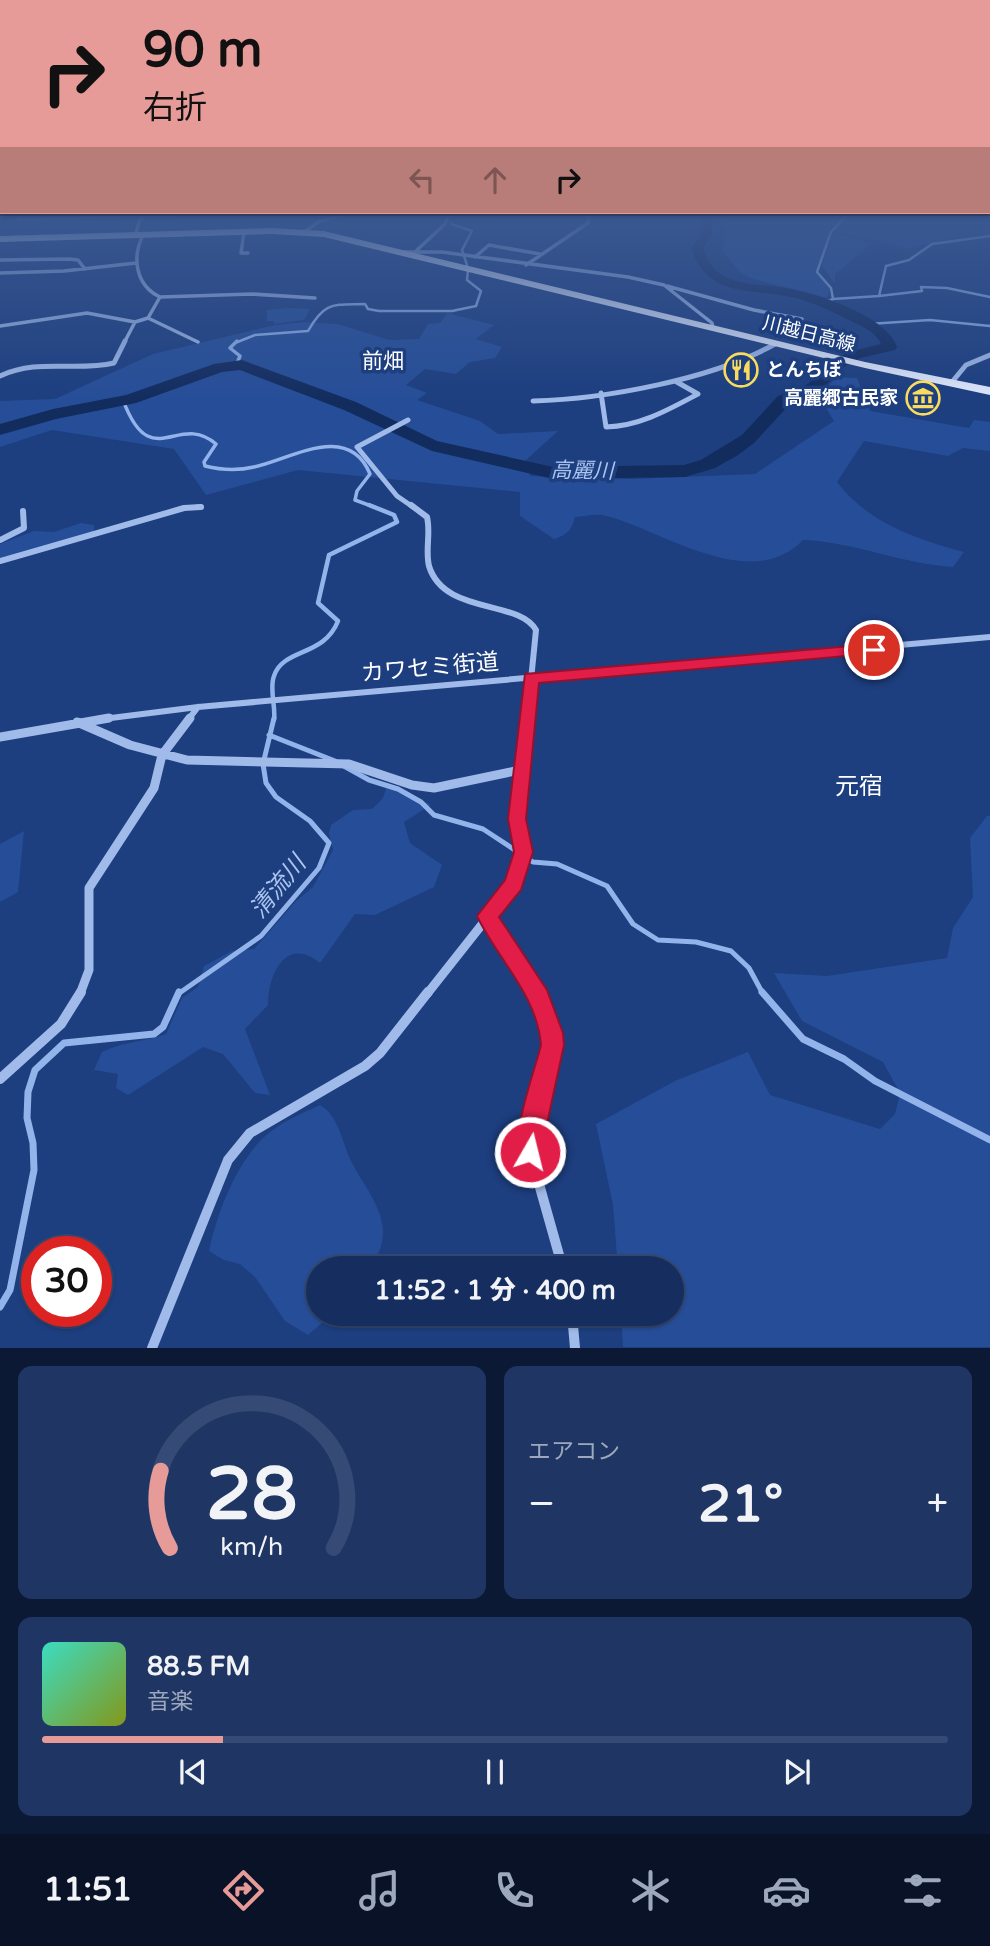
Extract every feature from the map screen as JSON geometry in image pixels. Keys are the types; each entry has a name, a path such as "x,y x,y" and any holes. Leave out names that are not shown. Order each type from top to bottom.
{"main road":[{"name":"川越日高線","path":"504,277 775,344 990,391"}],"street":[{"path":"143,277 151,293 160,297 251,294 315,298"},
{"path":"627,277 760,312 802,319"},
{"path":"664,285 712,323 713,328"},
{"path":"0,327 87,313 135,323 148,318 160,297"},
{"path":"148,318 198,342"},
{"path":"0,376 17,367 37,363 89,367 114,363 135,323"},
{"path":"533,401 674,381 717,370 775,344"},
{"path":"952,382 966,365 990,355"},
{"path":"601,393 606,427 617,427 656,417 698,394 674,381"},
{"path":"152,1348 228,1160 250,1133 365,1066 380,1053 514,884 520,870 524,852 517,819 520,769 536,630 533,624 520,614 477,606 435,576 429,567 427,517 397,496 357,447 408,420"},
{"path":"0,561 184,509 201,507"},
{"path":"0,540 24,528 23,511"},
{"name":"カワセミ街道","path":"0,737 77,722 198,707 990,637"},
{"path":"0,1079 61,1024 83,990 89,970 89,888 154,788 162,755 198,707"},
{"path":"77,722 103,737 187,760 349,764 403,783 434,789 520,769"},
{"path":"487,916 539,997 551,1033 553,1045 531,1133 530,1152 559,1256"},
{"path":"573,1326 575,1348"}],"shaded area":[{"path":"749,277 820,277 830,288 827,297 824,297"},
{"path":"310,309 304,320 274,324 273,321 267,321 267,310"},
{"path":"447,313 494,325 476,339 502,347 495,358 470,362 456,374 425,369 406,385 427,393 417,400 480,421 498,434 558,431 525,461 530,476 630,479 755,474 834,421 819,397 836,377 857,378 870,411 969,428 974,420 990,422 990,451 963,448 948,456 864,441 837,482 863,508 894,528 964,552 953,567 803,540 782,555 758,561 733,560 706,554 603,515 575,517 568,531 554,539 520,516 520,492 298,470 206,495 174,449 52,430 0,447 0,401 55,399 153,354 275,325 305,322 338,324 389,340 419,339 428,324 440,323"},
{"path":"81,523 94,525 94,533 0,559 0,544 34,531 54,532"},
{"path":"387,785 397,787 431,805 404,822 410,843 442,865 434,887 375,915 355,914 320,963 308,955 298,953 281,962 271,981 268,1005 245,1029 270,1095 255,1093 223,1054 203,1047 128,1095 116,1088 118,1074 94,1070 102,1052 166,1034 182,998 198,987 204,966 232,951 254,949 296,901 313,887 333,850 329,834 331,825 353,810 372,809 383,798"},
{"path":"987,816 990,816 990,1347 623,1347 622,1326 684,1326 684,1256 617,1256 613,1205 596,1124 675,1081 748,1052 770,1095 880,1129 895,1114 900,1093 883,1062 802,1021 774,973 827,976 947,958 953,928 973,897 970,838"},
{"path":"24,831 18,892 0,902 0,844"},
{"path":"320,1105 332,1116 351,1161 379,1211 383,1230 376,1256 306,1256 306,1326 318,1326 308,1335 285,1321 255,1277 240,1264 224,1260 209,1251 228,1191 244,1162 263,1138 290,1119"}],"waterway":[{"path":"235,343 255,335 308,331 320,314 337,305 365,304 368,309 379,311 452,311 476,306 481,291 467,280 467,277"},
{"name":"高麗川","path":"0,430 53,414 130,399 220,367 242,365 350,406 432,446 475,453 521,467 553,473 685,471 708,464 731,451 748,439 784,400 814,388 834,366 855,355 889,347 885,337 877,330 826,304 792,293 735,285 717,277"},
{"path":"821,277 831,288 833,299"},
{"path":"879,296 883,277"},
{"path":"879,296 922,291 921,287 947,288 990,297"},
{"path":"833,299 879,296"},
{"name":"高麗川","path":"826,302 833,299"},
{"path":"868,324 930,320 990,326"},
{"path":"235,343 230,348 240,356 236,366"},
{"name":"清流川","path":"123,400 133,422 144,434 155,438 189,434 202,436 216,444 204,462 205,466 241,469 317,448 348,450 360,458 370,474 357,491 355,500 374,507"},
{"name":"清流川","path":"369,505 374,507"},
{"name":"清流川","path":"274,718 273,681 279,667 323,641 332,633 338,621 318,603 329,555 397,522 394,515 374,507"},
{"name":"清流川","path":"270,735 274,718"},
{"name":"清流川","path":"178,994 261,936 319,868 329,843 310,821 276,797 266,783 263,764 270,735"},
{"path":"270,735 335,761"},
{"path":"342,765 369,780 398,789 421,802 434,815 483,829 533,862 557,864 607,886 633,924 658,940 696,942 731,951 749,968 763,994"},
{"path":"762,992 803,1039 844,1059 875,1081 990,1140"},
{"name":"清流川","path":"0,1307 10,1290 34,1170 33,1143 27,1118 28,1092 35,1070 64,1043 154,1034 163,1027 178,994"}],"place":[{"name":"とんちぼ","path":"741,370"},
{"name":"高麗郷古民家","path":"923,398"}],"district":[{"name":"前畑","path":"383,361"},
{"name":"元宿","path":"859,786"}],"route":[{"path":"530,1152 531,1133 553,1045 551,1033 547,1014 539,997 487,916 514,884 524,852 517,819 520,765 531,678 874,650"}]}
